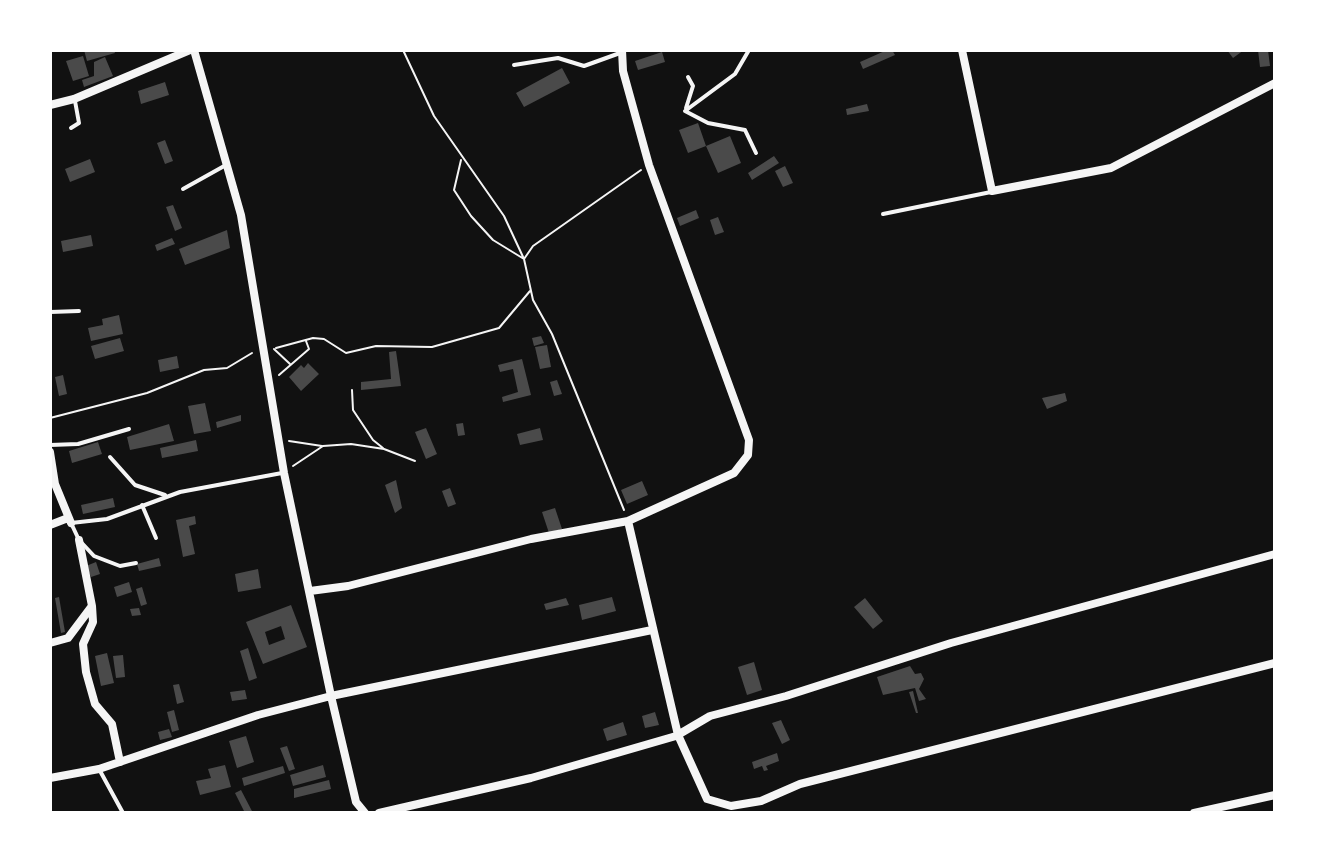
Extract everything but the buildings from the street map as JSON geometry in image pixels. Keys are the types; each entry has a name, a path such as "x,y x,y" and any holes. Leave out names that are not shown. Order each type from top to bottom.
{"street":[{"path":"50,105 74,99 192,50 244,229 284,473 339,741 356,802 365,813"},
{"path":"962,50 992,191 1111,168 1275,83"},
{"path":"310,591 348,586 531,539 628,521 734,473 748,455 749,440 649,165 623,71 622,51"},
{"path":"50,452 55,484 70,520 50,525"},
{"path":"628,521 678,735 707,799 731,806 761,801 800,784 1275,663"},
{"path":"79,540 93,622 83,644 86,672 95,704 112,724 120,762"},
{"path":"379,813 531,778 678,735 710,716 786,696 951,643 1275,554"},
{"path":"50,643 68,638 92,606"},
{"path":"50,778 99,769 258,715 331,696 652,630"},
{"path":"1194,813 1275,795"}],"lane":[{"path":"552,50 558,58"},
{"path":"685,111 735,74 749,50"},
{"path":"514,65 558,58 584,66 622,51"},
{"path":"685,111 693,86 688,77"},
{"path":"71,128 79,123 80,115 74,99"},
{"path":"685,111 708,123 745,130 756,153"},
{"path":"183,189 226,165"},
{"path":"883,214 992,191"},
{"path":"50,312 79,311"},
{"path":"50,445 78,444 129,429"},
{"path":"110,457 135,485 167,496"},
{"path":"136,563 120,566 94,556 79,540 70,520 107,519 167,496 284,473"},
{"path":"142,505 156,538"},
{"path":"99,769 123,813"}],"path":[{"path":"403,50 434,116 461,160 499,209 524,259 531,290 628,521"},
{"path":"461,160 454,190 471,216 493,240 524,259"},
{"path":"524,259 533,246 649,165"},
{"path":"50,418 147,393 204,370 227,368 264,350 306,341 324,339 346,353 376,346 432,347 499,328 531,290"},
{"path":"268,381 309,349 306,341"},
{"path":"273,349 290,365"},
{"path":"352,390 353,410 373,440 384,449"},
{"path":"280,445 288,441 323,446 351,444 384,449 415,461"},
{"path":"284,473 323,446"}]}
